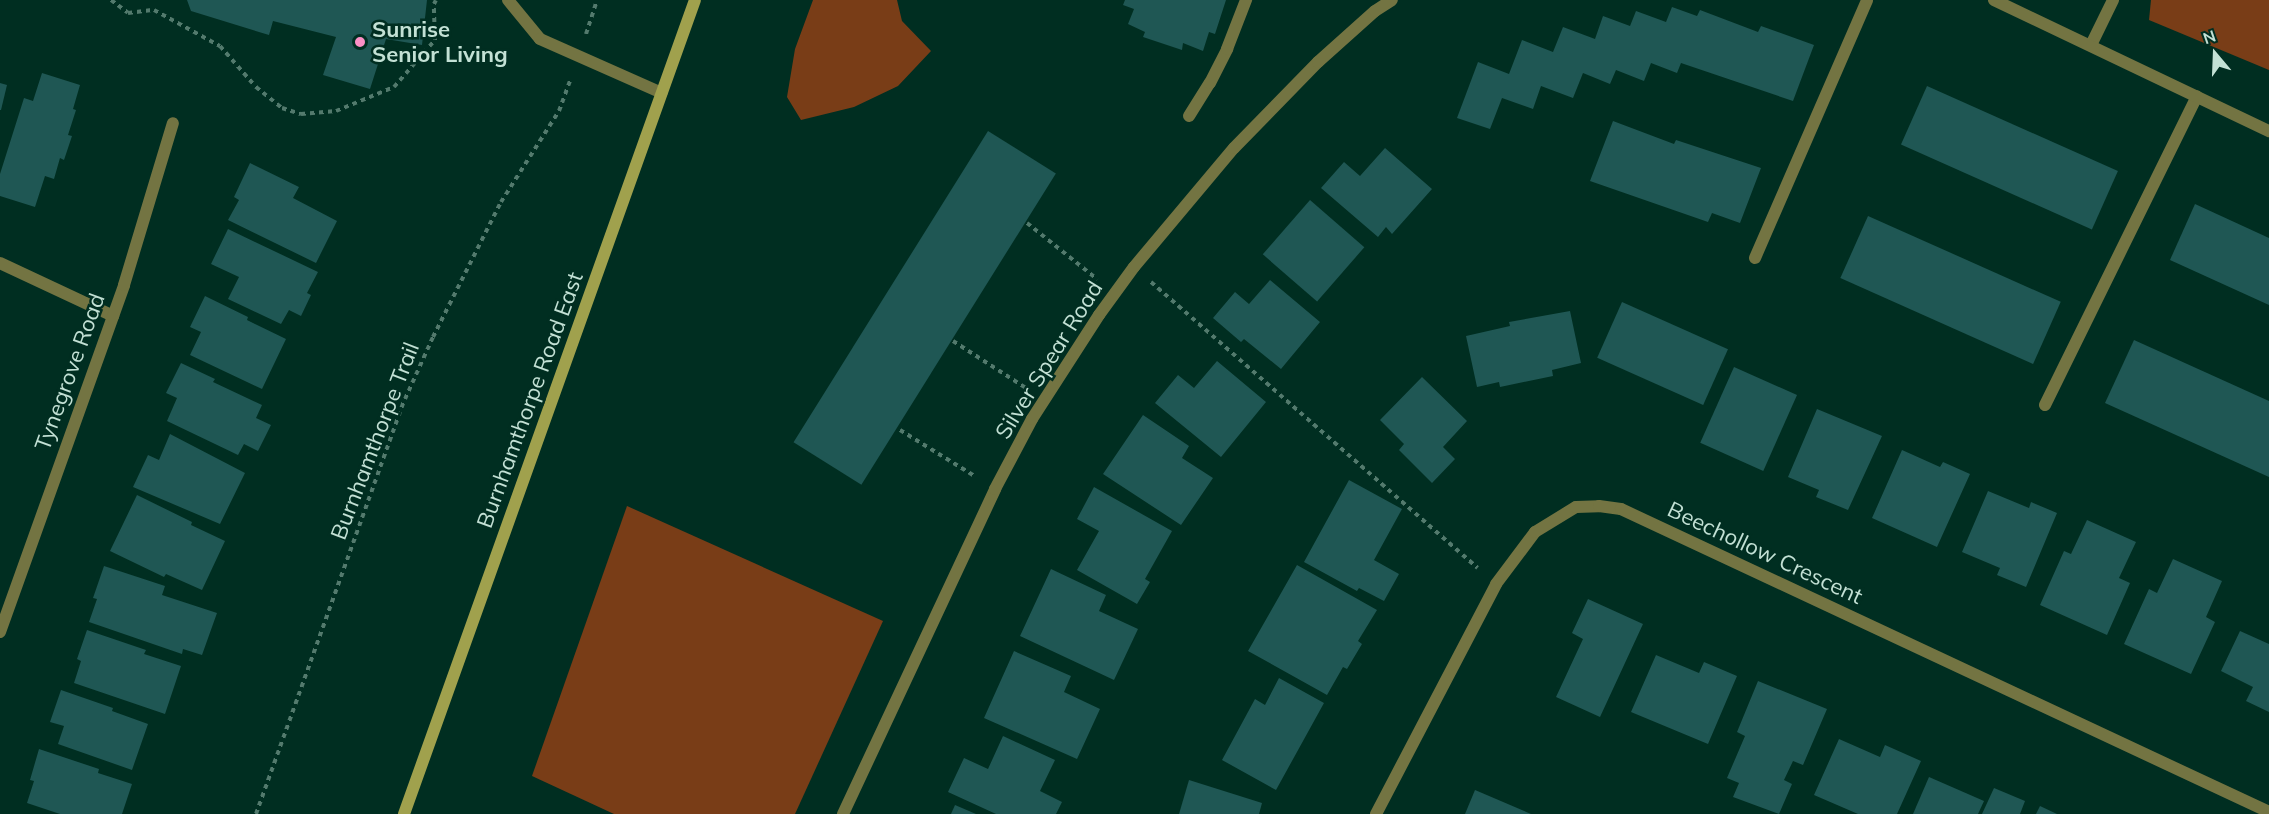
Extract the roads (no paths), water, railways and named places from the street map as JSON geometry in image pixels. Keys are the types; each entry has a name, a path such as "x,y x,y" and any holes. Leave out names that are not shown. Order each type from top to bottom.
{"main road":[{"name":"Burnhamthorpe Road East","path":"405,814 695,0"}],"street":[{"path":"508,0 540,39 662,93"},
{"path":"1189,116 1223,58 1246,0"},
{"name":"Silver Spear Road","path":"843,814 995,489 1044,399 1115,293 1134,267 1234,148 1318,62 1376,11 1392,0"},
{"path":"1755,258 1867,0"},
{"path":"1994,0 2269,131"},
{"path":"2091,45 2113,0"},
{"path":"2045,405 2197,96"},
{"name":"Tynegrove Road","path":"0,632 112,316 173,123"},
{"path":"0,263 112,316"},
{"name":"Beechollow Crescent","path":"1376,814 1496,584 1535,532 1576,507 1599,506 1621,509 2269,812"}],"place":[{"name":"Sunrise Senior Living","path":"360,42"}]}
